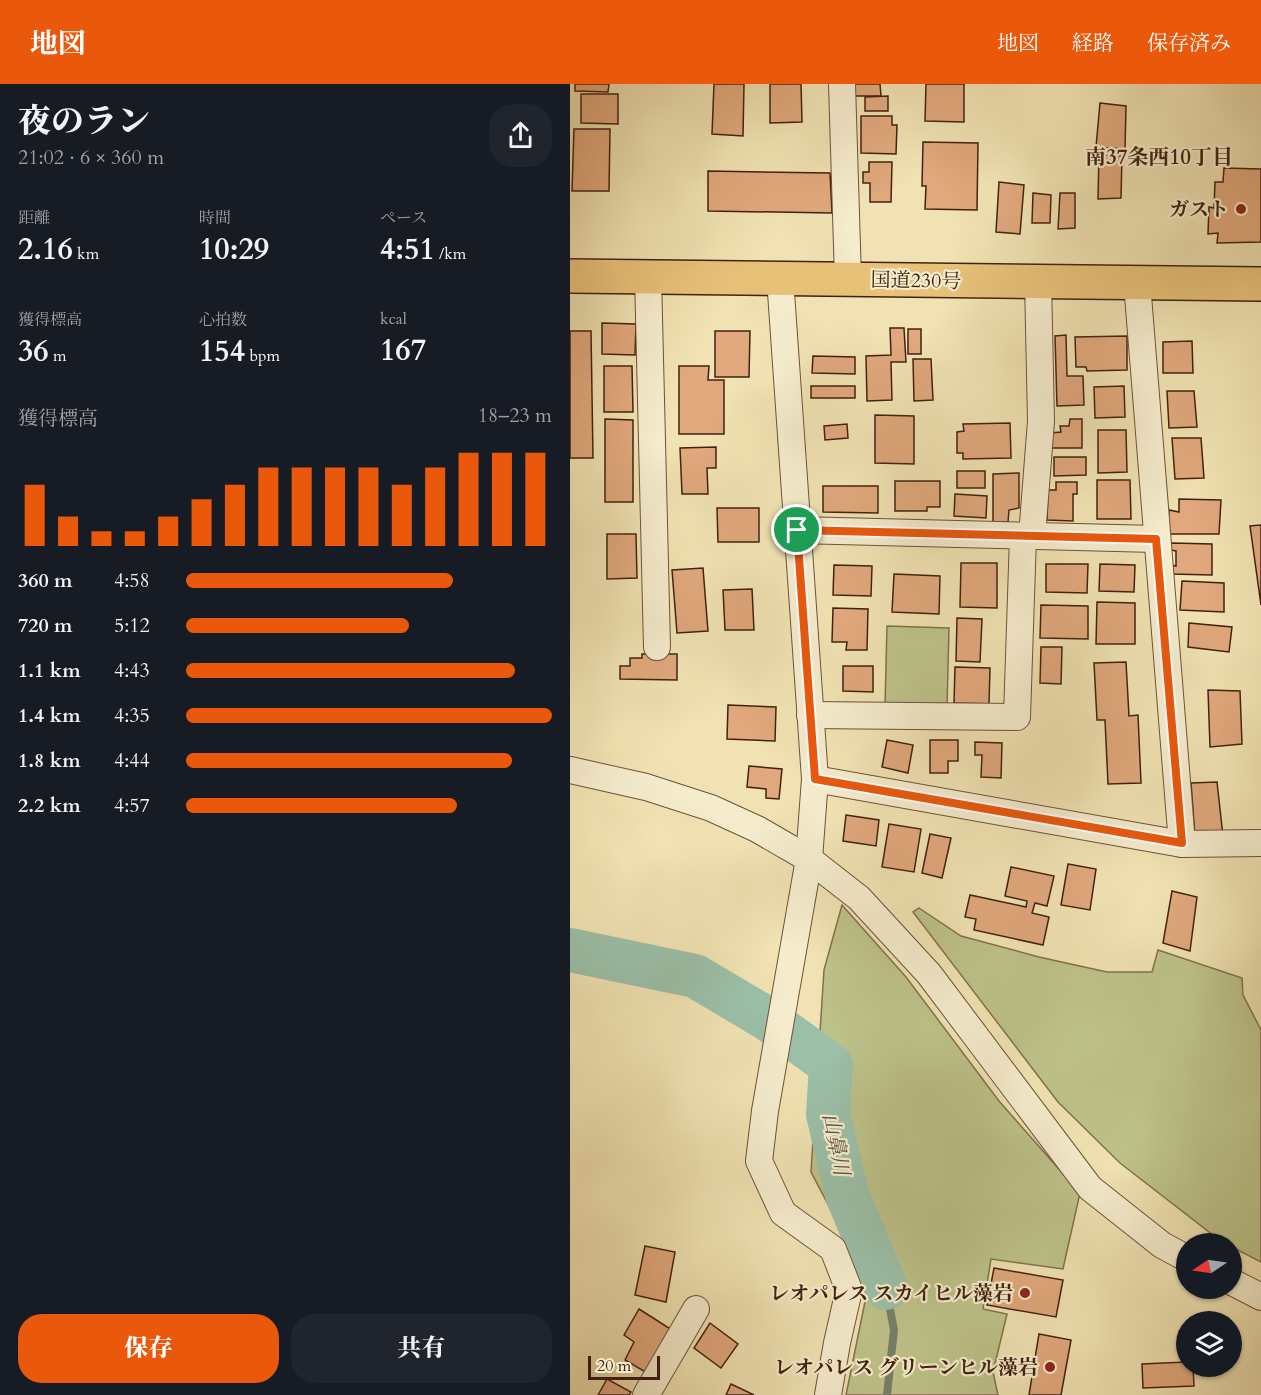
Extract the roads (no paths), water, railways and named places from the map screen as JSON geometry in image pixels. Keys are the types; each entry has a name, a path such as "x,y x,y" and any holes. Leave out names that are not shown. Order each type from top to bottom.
{"highway":[{"name":"国道230号","path":"570,276 1261,284"}],"street":[{"path":"842,84 848,279"},
{"path":"648,276 657,647"},
{"path":"780,278 815,779 809,858 759,1161 783,1212 833,1249 849,1290 828,1395"},
{"path":"810,715 1017,717 1028,536 1041,421 1038,281"},
{"path":"1137,283 1182,843"},
{"path":"797,530 1156,539"},
{"path":"570,770 646,787 711,808 757,829 809,858 859,898 929,974 1090,1188 1162,1245 1176,1253"},
{"path":"815,779 1182,843 1261,843"},
{"path":"1242,1287 1261,1297"},
{"path":"646,1395 696,1309"}],"waterway":[{"name":"山鼻川","path":"570,950 695,976 766,1018 831,1065 828,1114 847,1195 886,1288"},
{"name":"山鼻川","path":"886,1288 894,1330 887,1395"}],"place":[{"name":"ガスト","path":"1241,209"},
{"name":"レオパレス スカイヒル藻岩","path":"1025,1293"},
{"name":"レオパレス グリーンヒル藻岩","path":"1050,1367"}],"district":[{"name":"南37条西10丁目","path":"1159,157"}]}
